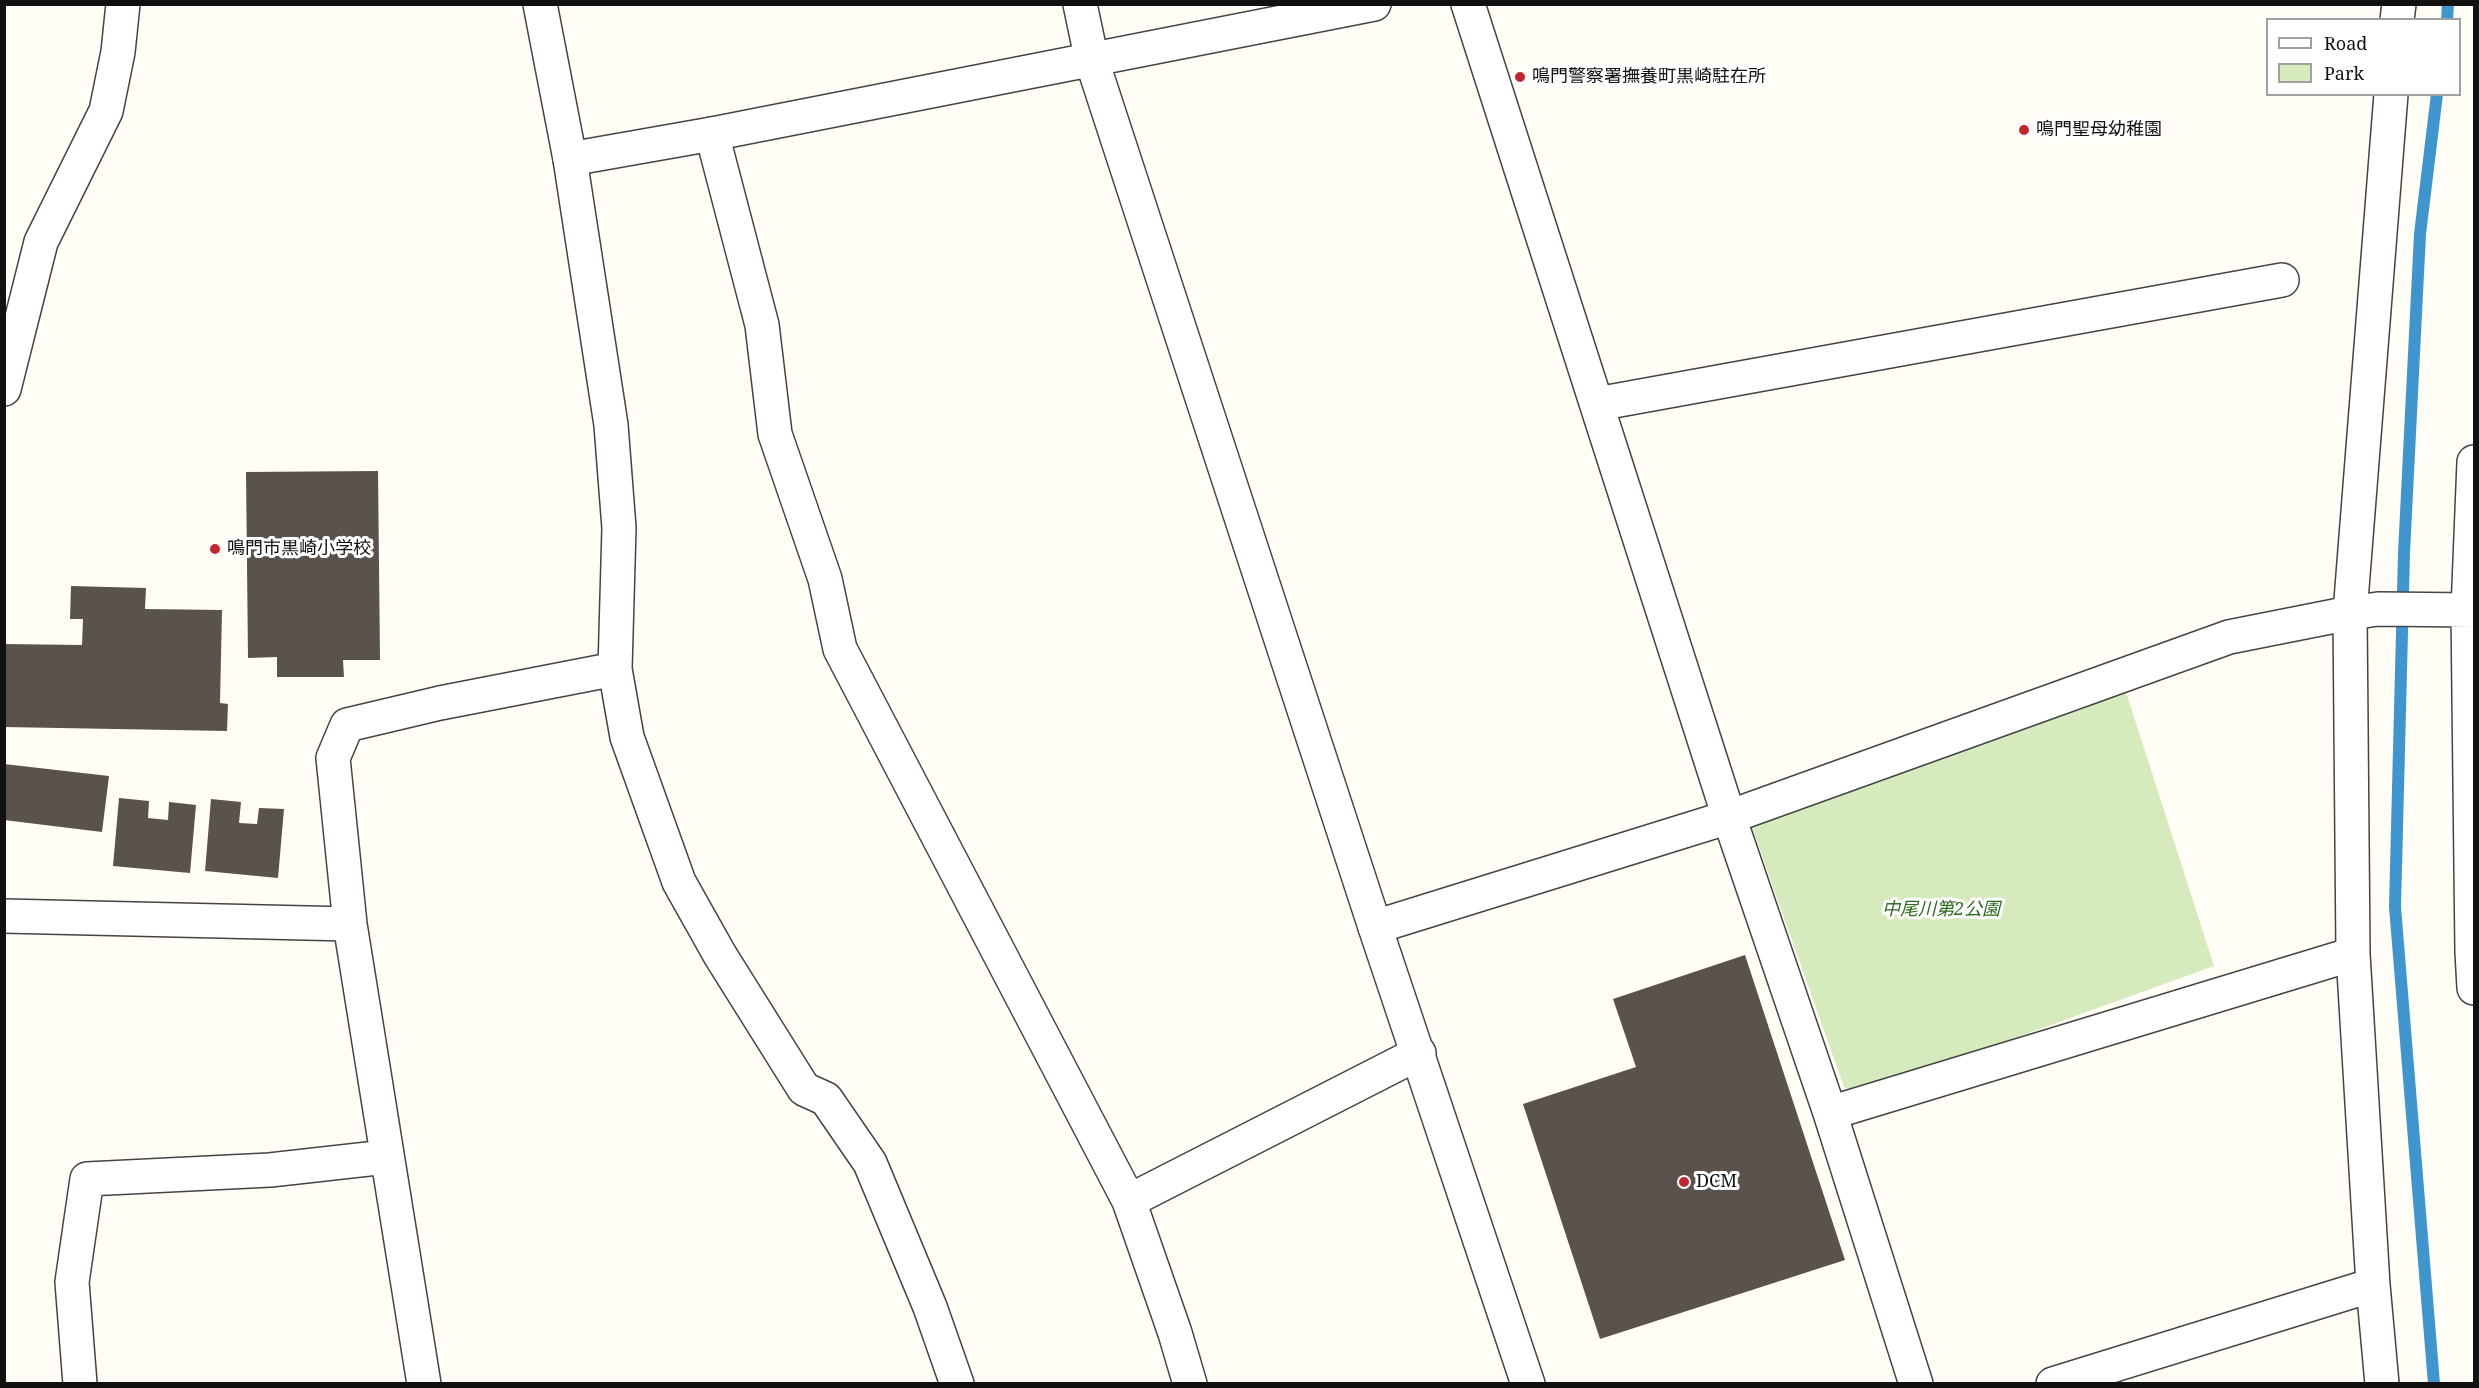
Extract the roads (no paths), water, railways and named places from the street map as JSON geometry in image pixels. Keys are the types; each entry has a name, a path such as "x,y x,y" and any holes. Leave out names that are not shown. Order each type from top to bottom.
{"street":[{"path":"4,389 41,242 106,111 118,52 123,4"},
{"path":"540,4 570,159 611,425 619,528 615,669 627,737 679,882 720,955 804,1089 826,1099 870,1163 930,1307 957,1383"},
{"path":"1080,4 1092,61 1375,927 1528,1383"},
{"path":"570,159 1092,61 1374,4"},
{"path":"1468,4 1730,817 1830,1113 1916,1383"},
{"path":"2382,1383 2373,1285 2353,954 2364,611 2391,96"},
{"path":"712,134 762,325 775,434 825,579 840,649 1129,1201 1190,1383"},
{"path":"1597,404 2282,279"},
{"path":"2475,462 2471,610 2475,988"},
{"path":"1375,927 1730,817 2229,637 2364,611 2471,610"},
{"path":"424,1383 350,924 333,758 347,725 440,703 615,669"},
{"path":"4,916 350,924"},
{"path":"1830,1113 2353,954"},
{"path":"1129,1201 1419,1053"},
{"path":"80,1383 72,1282 87,1179 270,1170 386,1157"},
{"path":"2053,1383 2373,1285"}],"waterway":[{"path":"2447,18 2448,4"},
{"path":"2434,1384 2395,907 2404,553 2420,234 2437,96"}],"place":[{"name":"鳴門警察署撫養町黒崎駐在所","path":"1520,77"},
{"name":"鳴門聖母幼稚園","path":"2024,130"},
{"name":"鳴門市黒崎小学校","path":"215,549"},
{"name":"DCM","path":"1684,1182"}],"park label":[{"name":"中尾川第2公園","path":"1941,910"}]}
